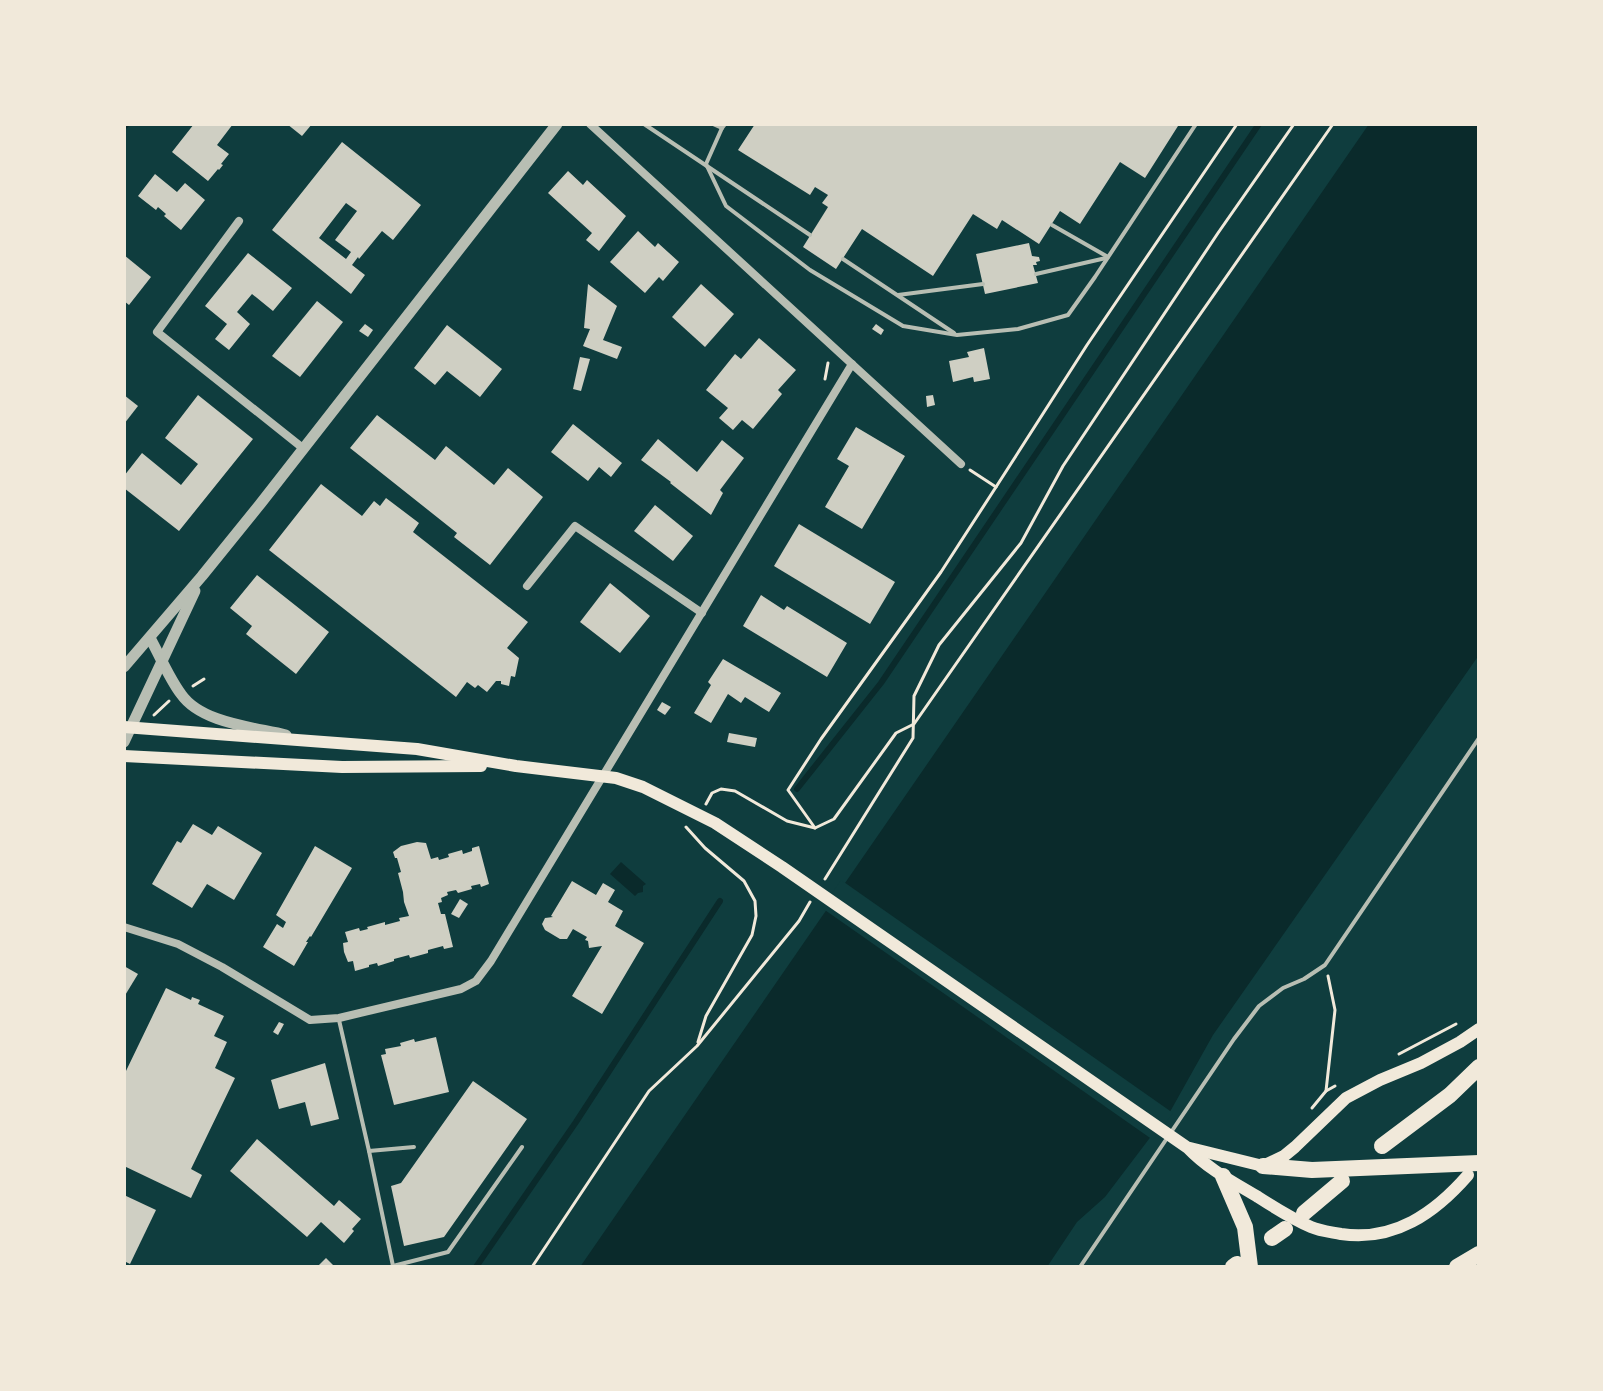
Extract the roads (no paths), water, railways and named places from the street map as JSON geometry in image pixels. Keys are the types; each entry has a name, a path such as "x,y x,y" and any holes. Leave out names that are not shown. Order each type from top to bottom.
{"highway":[{"path":"1382,1146 1450,1095 1479,1067"},
{"path":"1263,1166 1312,1170 1473,1169"},
{"path":"1223,1176 1245,1227 1240,1266"},
{"path":"1304,1213 1342,1181"},
{"path":"1457,1267 1479,1254"}],"main road":[{"path":"128,728 417,749 516,766 616,778 653,791 715,823 782,867 1188,1148 1223,1176 1313,1228 1351,1235 1394,1231 1430,1212 1473,1169"},
{"path":"124,756 342,767 516,766"},
{"path":"1188,1148 1263,1166 1295,1147 1346,1098 1434,1056 1479,1029"}],"street":[{"path":"124,667 304,449 557,124"},
{"path":"590,124 961,464"},
{"path":"239,221 157,332 304,449"},
{"path":"124,927 178,944 310,1020 339,1018 461,989 476,981 491,961 852,364"},
{"path":"527,586 575,526 702,613"},
{"path":"124,742 202,576"},
{"path":"150,638 180,694 194,709 222,720 316,742"}],"lane":[{"path":"644,124 810,235"},
{"path":"706,164 724,126 713,124"},
{"path":"706,164 726,206 810,270 903,326 957,335 1018,329 1068,315 1196,124"},
{"path":"1052,225 1108,257"},
{"path":"1036,274 1108,257"},
{"path":"843,259 957,335"},
{"path":"896,295 983,284"},
{"path":"1080,1267 1259,1006 1283,988 1325,965 1479,738"},
{"path":"339,1018 393,1266 448,1252 522,1147"},
{"path":"369,1151 414,1147"}],"water":[{"path":"1369,124 1479,124 1479,655 1213,1035 1171,1110 1105,1197 1077,1222 1047,1267 580,1267"},
{"path":"621,862 646,884 643,892 635,896 610,874"}],"waterway":[{"path":"124,127 127,124"},
{"path":"797,789 881,683 1259,124"},
{"path":"476,1267 576,1122 720,901"}]}
